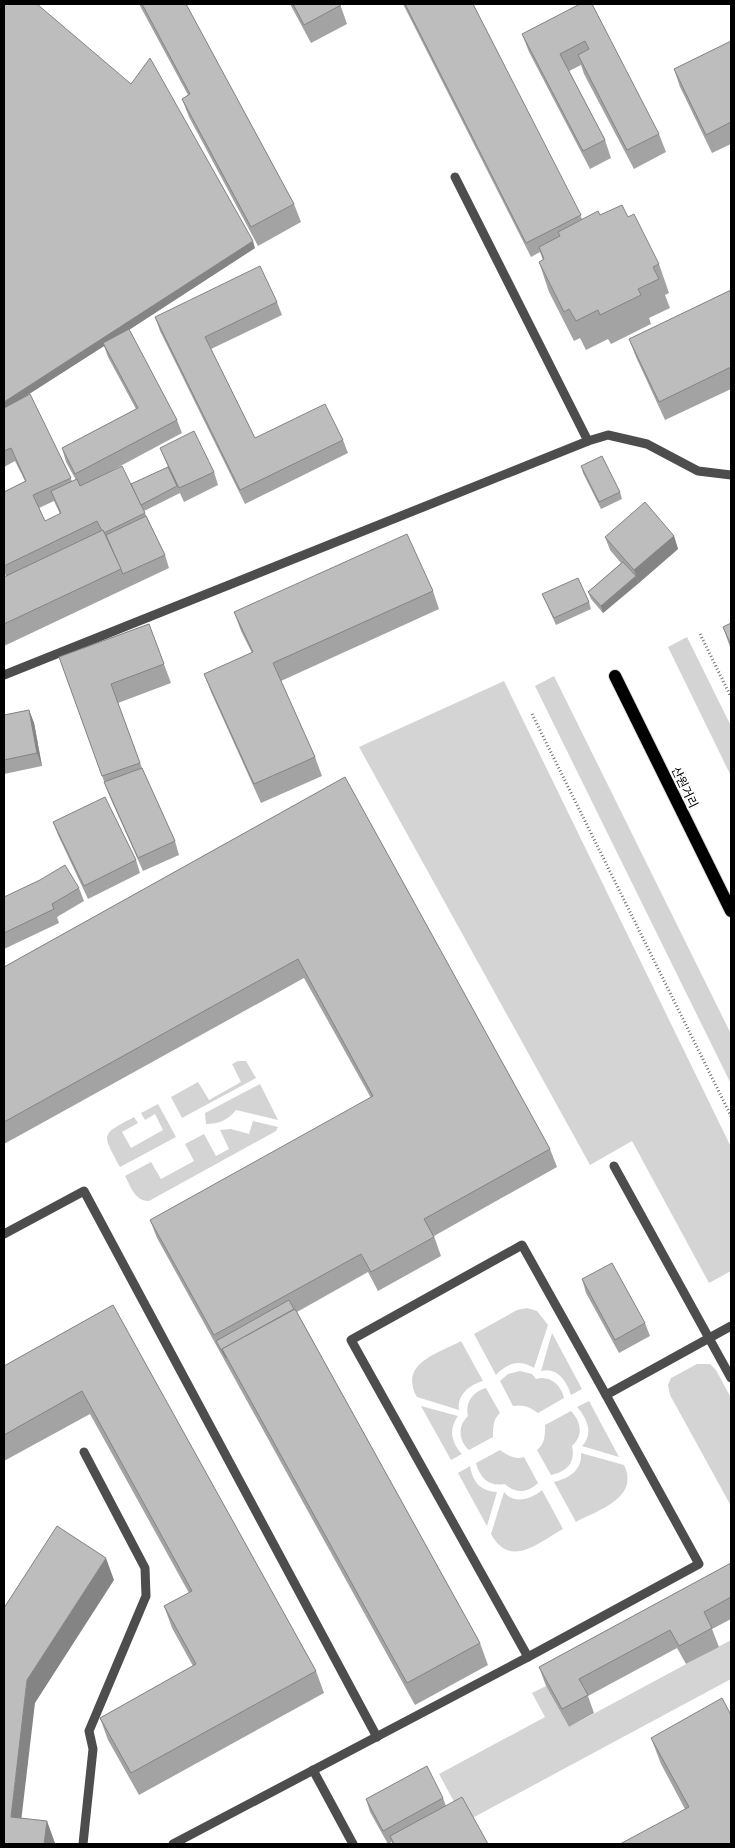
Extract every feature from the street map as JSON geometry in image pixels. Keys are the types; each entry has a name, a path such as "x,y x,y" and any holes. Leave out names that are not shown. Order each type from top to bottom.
{"main road":[{"name":"산원거리","path":"615,676 731,911"}],"street":[{"path":"455,177 588,441"},
{"path":"4,675 588,441 608,435 647,444 698,471 731,475"},
{"path":"614,1166 731,1378"},
{"path":"4,1234 84,1191 377,1736"},
{"path":"172,1844 528,1657 699,1564 522,1245 351,1340 528,1657"},
{"path":"606,1394 731,1326"},
{"path":"83,1844 93,1749 89,1731 146,1596 145,1568 84,1452"},
{"path":"313,1770 353,1844"}],"path":[{"path":"700,634 731,697"},
{"path":"532,714 731,1116"}],"shaded area":[{"path":"687,637 731,726 731,776 668,647"},
{"path":"554,676 731,1034 731,1084 535,686"},
{"path":"504,681 731,1147 731,1271 709,1283 632,1141 590,1165 359,747"},
{"path":"238,1061 246,1061 256,1078 182,1118 171,1097 198,1082 209,1100 241,1082 232,1064"},
{"path":"260,1084 278,1120 236,1110 223,1121 206,1124 205,1113"},
{"path":"158,1104 176,1137 120,1167 108,1141 110,1132 134,1117 138,1123 122,1132 131,1148 163,1130 155,1114 145,1120 141,1113"},
{"path":"253,1121 278,1127 276,1131 149,1201 140,1199 137,1196 125,1176 151,1162 161,1179 194,1161 185,1144 204,1134 216,1156 229,1149 220,1130 231,1129 249,1134"},
{"path":"527,1308 537,1311 548,1325 534,1368 519,1363 509,1365 496,1375 474,1334 517,1310"},
{"path":"552,1333 582,1389 571,1395 561,1376 552,1371 541,1371"},
{"path":"461,1341 483,1381 465,1391 460,1400 459,1410 417,1397 413,1385 413,1376 417,1368 432,1355"},
{"path":"697,1364 710,1364 716,1370 731,1398 731,1506 670,1395 668,1385 671,1378"},
{"path":"520,1371 532,1374 536,1379 546,1378 554,1382 563,1393 564,1398 538,1413 526,1406 513,1406 500,1381 508,1374"},
{"path":"486,1388 500,1413 493,1427 493,1437 469,1450 461,1438 462,1424 468,1416 467,1411 471,1398 477,1392"},
{"path":"589,1401 619,1457 582,1446 588,1436 588,1426 584,1416 577,1407"},
{"path":"421,1406 458,1416 453,1426 452,1436 462,1454 451,1460"},
{"path":"571,1411 580,1428 576,1442 572,1446 573,1457 569,1466 561,1472 551,1475 537,1450 540,1448 545,1436 545,1425"},
{"path":"500,1450 514,1457 524,1457 538,1483 530,1489 517,1491 505,1484 494,1484 486,1480 480,1473 476,1463"},
{"path":"581,1453 624,1465 627,1476 626,1486 622,1494 605,1507 576,1522 554,1482 570,1476 577,1469"},
{"path":"470,1466 473,1477 478,1485 486,1490 497,1492 487,1526 458,1473"},
{"path":"542,1490 563,1529 525,1550 507,1550 491,1534 504,1492 513,1498 523,1499 533,1496"},
{"path":"731,1640 731,1679 465,1822 439,1774 545,1717 532,1693 546,1686 569,1727"}],"building":[{"path":"4,4 37,4 131,84 150,58 253,241 4,402"},
{"path":"142,4 186,4 294,204 251,227 182,99 190,94"},
{"path":"293,4 340,4 341,5 304,25"},
{"path":"405,4 473,4 581,215 526,243"},
{"path":"580,4 592,4 659,134 627,150 578,55 589,49 585,41 560,54 605,140 583,151 522,34"},
{"path":"731,41 731,122 706,135 674,69"},
{"path":"622,205 628,217 634,214 659,264 653,267 659,279 638,289 641,295 600,315 598,310 576,321 569,309 564,312 539,262 544,259 539,247 560,236 558,232 598,211 600,215"},
{"path":"260,266 277,302 205,337 255,438 325,404 343,440 240,490 155,317"},
{"path":"731,290 731,367 659,402 629,339"},
{"path":"129,329 177,420 75,474 62,448 138,408 103,343"},
{"path":"30,394 71,478 33,495 45,521 61,513 51,491 77,479 80,486 122,466 145,513 104,533 97,521 4,566 4,492 26,481 11,448 4,451 4,408"},
{"path":"194,431 214,472 179,488 160,448"},
{"path":"602,456 620,492 599,502 581,466"},
{"path":"168,467 177,486 141,505 131,484"},
{"path":"645,502 674,536 634,570 605,537"},
{"path":"146,516 165,555 123,574 106,535"},
{"path":"103,530 121,569 4,624 4,577"},
{"path":"407,534 433,591 273,663 315,757 254,784 204,674 253,652 234,612"},
{"path":"623,562 636,576 601,606 588,592"},
{"path":"578,578 589,602 554,618 542,594"},
{"path":"731,623 731,645 723,627"},
{"path":"149,624 164,664 111,684 140,763 102,776 59,657"},
{"path":"29,710 37,753 4,760 4,715"},
{"path":"142,768 175,841 138,858 104,782"},
{"path":"345,777 550,1149 424,1219 434,1237 371,1272 361,1254 214,1335 150,1220 373,1096 298,959 4,1122 4,967"},
{"path":"105,797 136,860 84,886 53,822"},
{"path":"65,865 79,888 52,904 54,909 4,933 4,897 40,880"},
{"path":"612,1263 645,1323 615,1340 582,1279"},
{"path":"289,1300 294,1309 222,1349 226,1358 216,1341"},
{"path":"113,1305 316,1671 131,1773 100,1718 196,1664 164,1606 192,1591 82,1391 4,1435 4,1366"},
{"path":"295,1309 480,1643 407,1683 222,1349"},
{"path":"57,1526 106,1558 27,1680 11,1817 47,1821 44,1844 4,1844 4,1608"},
{"path":"731,1563 731,1597 704,1612 712,1628 679,1646 670,1630 579,1679 588,1695 562,1709 539,1667"},
{"path":"722,1698 731,1715 731,1844 620,1844 689,1807 651,1738"},
{"path":"427,1766 443,1798 383,1831 366,1799"},
{"path":"462,1797 488,1844 394,1844 390,1836"}]}
